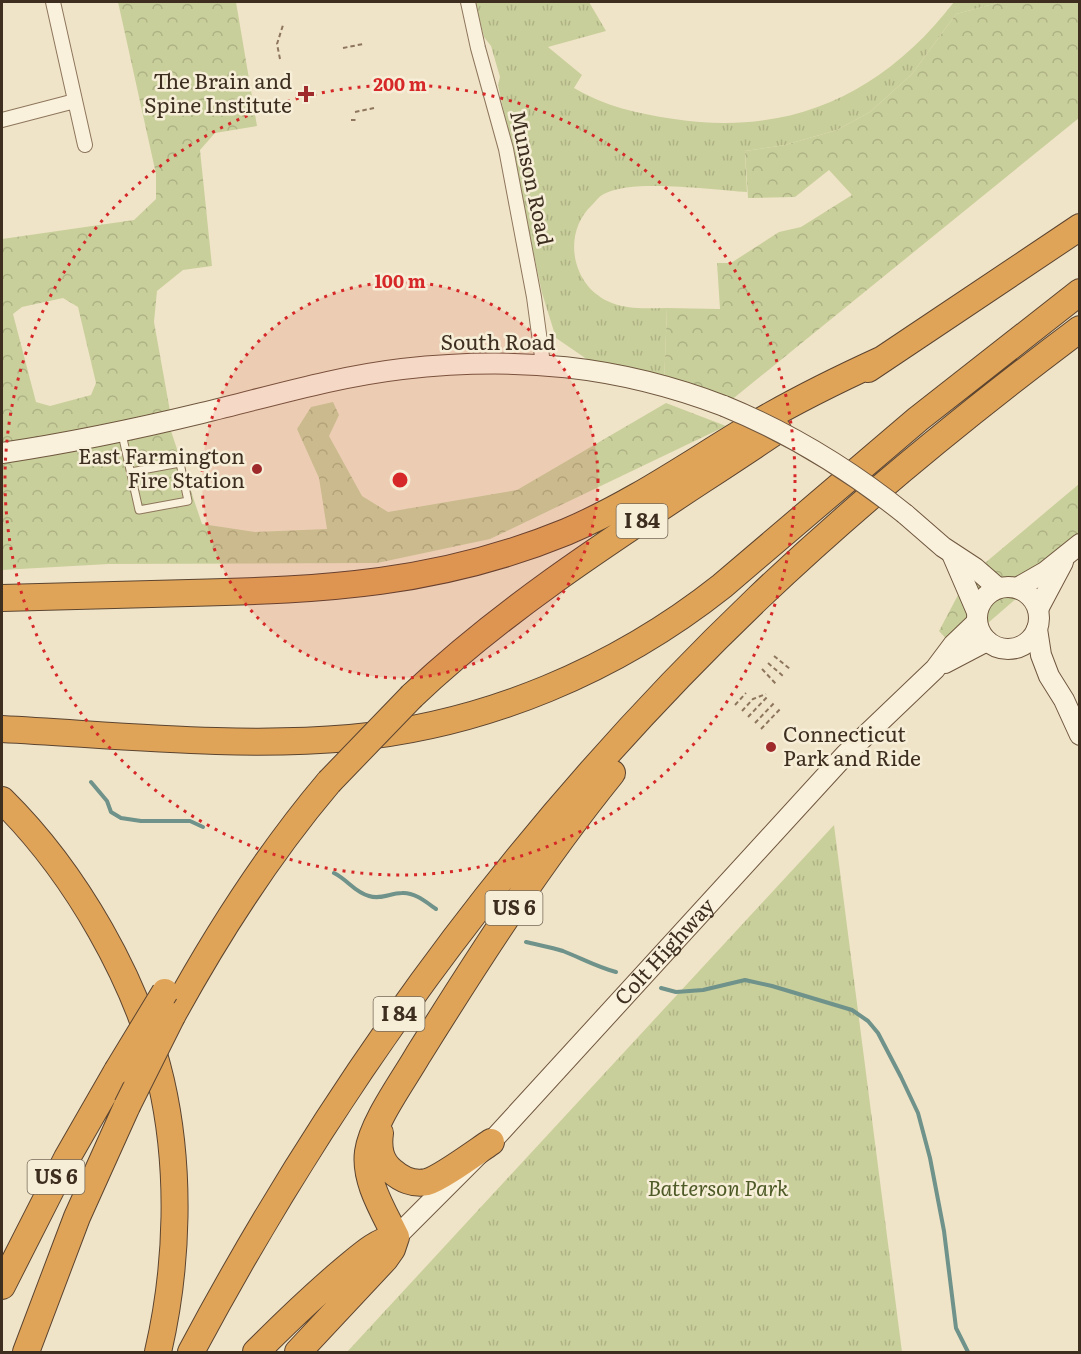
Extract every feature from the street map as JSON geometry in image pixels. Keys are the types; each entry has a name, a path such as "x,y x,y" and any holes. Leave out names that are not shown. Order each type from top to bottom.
{"highway":[{"name":"I 84","path":"26,1353 77,1218 169,1004 277,849 329,782 412,696 479,637 538,591 1080,227"},
{"path":"2,729 237,741 351,738 453,720 549,688 625,653 690,611 918,419 1080,292"},
{"name":"I 84","path":"191,1353 249,1248 304,1157 399,1014 502,877 573,793 651,707 736,620 825,537 956,426 1080,329"},
{"path":"2,598 332,587 417,576 480,561 544,540 599,517 648,491 776,412 883,359"},
{"name":"US 6","path":"396,1237 373,1187 367,1162 371,1138 384,1113 476,965 557,847 627,752 651,707"},
{"path":"2,800 51,856 95,921 129,989 158,1068 169,1128 173,1193 170,1278 158,1353"},
{"name":"US 6","path":"2,1286 67,1158 117,1071 169,1004"},
{"path":"384,1113 379,1140 381,1157 392,1172 411,1182 422,1183 431,1180 491,1143"},
{"name":"Colt Highway","path":"256,1353 294,1314 338,1275 378,1243 396,1237"},
{"name":"Colt Highway","path":"298,1353 385,1259 396,1237"}],"main road":[{"name":"South Road","path":"2,453 122,432 341,379 379,372 473,364 543,364 603,371 680,389 775,429 869,486 952,554 1007,588"},
{"path":"1049,676 1031,661 987,641 980,632 977,617 981,602 988,594 1045,572 1073,551"},
{"path":"1038,609 1073,551"},
{"name":"South Road","path":"952,554 977,617"},
{"path":"1007,588 1026,592 1038,609 1037,628 1041,655 1049,676 1064,700 1080,735"},
{"name":"Colt Highway","path":"396,1237 491,1143 838,763 935,669 977,617"},
{"path":"1006,649 1025,644 1037,628"},
{"name":"Colt Highway","path":"935,669 987,641"}],"street":[{"path":"52,2 85,145"},
{"name":"Munson Road","path":"468,2 478,48 506,149 534,297 543,364"},
{"path":"2,120 75,101"}],"lane":[{"path":"122,432 139,510 188,501 180,464 131,472"}],"path":[{"path":"280,59 278,44 283,25"},
{"path":"343,48 363,44"},
{"path":"355,112 374,108"},
{"path":"351,120 356,120"},
{"path":"774,656 790,669"},
{"path":"768,663 783,676"},
{"path":"762,669 776,684"},
{"path":"735,705 746,693"},
{"path":"742,711 753,699 767,695 748,717"},
{"path":"755,723 775,702"},
{"path":"761,729 781,708"}],"green space":[{"path":"118,2 236,2 257,126 215,133 200,150 212,266 183,270 157,291 154,322 170,411 2,453 2,239 134,220 156,199 156,174","holes":["63,298 78,307 96,383 91,395 50,406 36,402 13,314 22,307"]},
{"path":"475,2 589,2 606,31 548,47 582,75 574,88 597,100 635,112 716,123 757,121 795,114 831,102 865,84 897,62 954,2 1001,2 956,14 912,74 870,112 837,130 785,145 745,151 747,192 675,186 635,187 606,193 592,205 582,217 576,230 575,259 580,273 598,296 612,303 632,308 667,308 664,386 610,375 556,338 542,293 498,85 500,77 491,46 484,37"},
{"path":"1001,2 1079,2 1079,118 724,406 664,386 667,308 720,309 717,263 731,263 779,232 801,227 852,195 829,170 795,197 748,198 745,151 785,145 837,130 870,112 912,74 956,14"},
{"path":"333,402 339,415 329,436 362,496 388,512 517,490 666,403 726,426 490,539 377,563 109,564 2,570 2,463 44,457 171,431 202,524 255,532 327,529 319,478 297,429 311,407"},
{"path":"1079,484 1079,544 935,669 950,643 939,631 967,578"},
{"name":"Batterson Park","path":"834,825 902,1352 347,1352"}],"waterway":[{"path":"91,782 107,801 111,812 121,818 141,821 190,821 203,827"},
{"path":"334,873 359,892 369,896 406,893 420,898 436,909"},
{"path":"526,942 563,951 616,972"},
{"path":"661,988 676,992 703,990 745,980 852,1010 868,1021 878,1033 918,1113 930,1158 944,1231 956,1328 968,1352"}],"place":[{"name":"The Brain and Spine Institute","path":"306,94"},
{"name":"East Farmington Fire Station","path":"257,469"},
{"name":"Connecticut Park and Ride","path":"771,747"}]}
